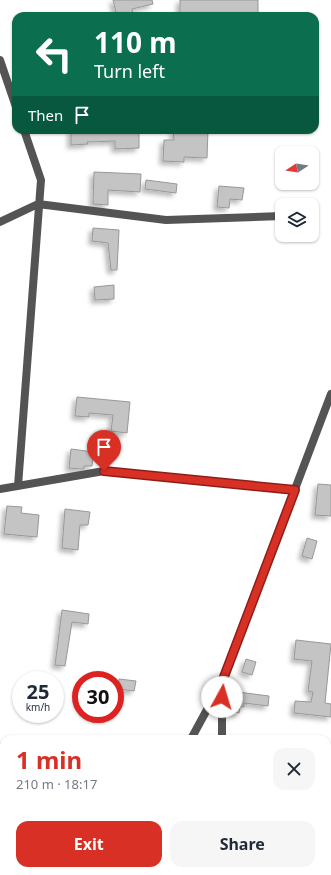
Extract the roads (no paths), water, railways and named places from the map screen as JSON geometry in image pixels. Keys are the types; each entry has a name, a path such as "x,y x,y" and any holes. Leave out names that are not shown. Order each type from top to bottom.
{"street":[{"path":"0,60 12,95"},
{"path":"18,486 41,180 25,134"},
{"path":"0,222 38,204 166,220 275,216"},
{"path":"193,735 222,682 331,394"},
{"path":"0,489 104,471 295,490"},
{"path":"222,682 222,735"}]}
